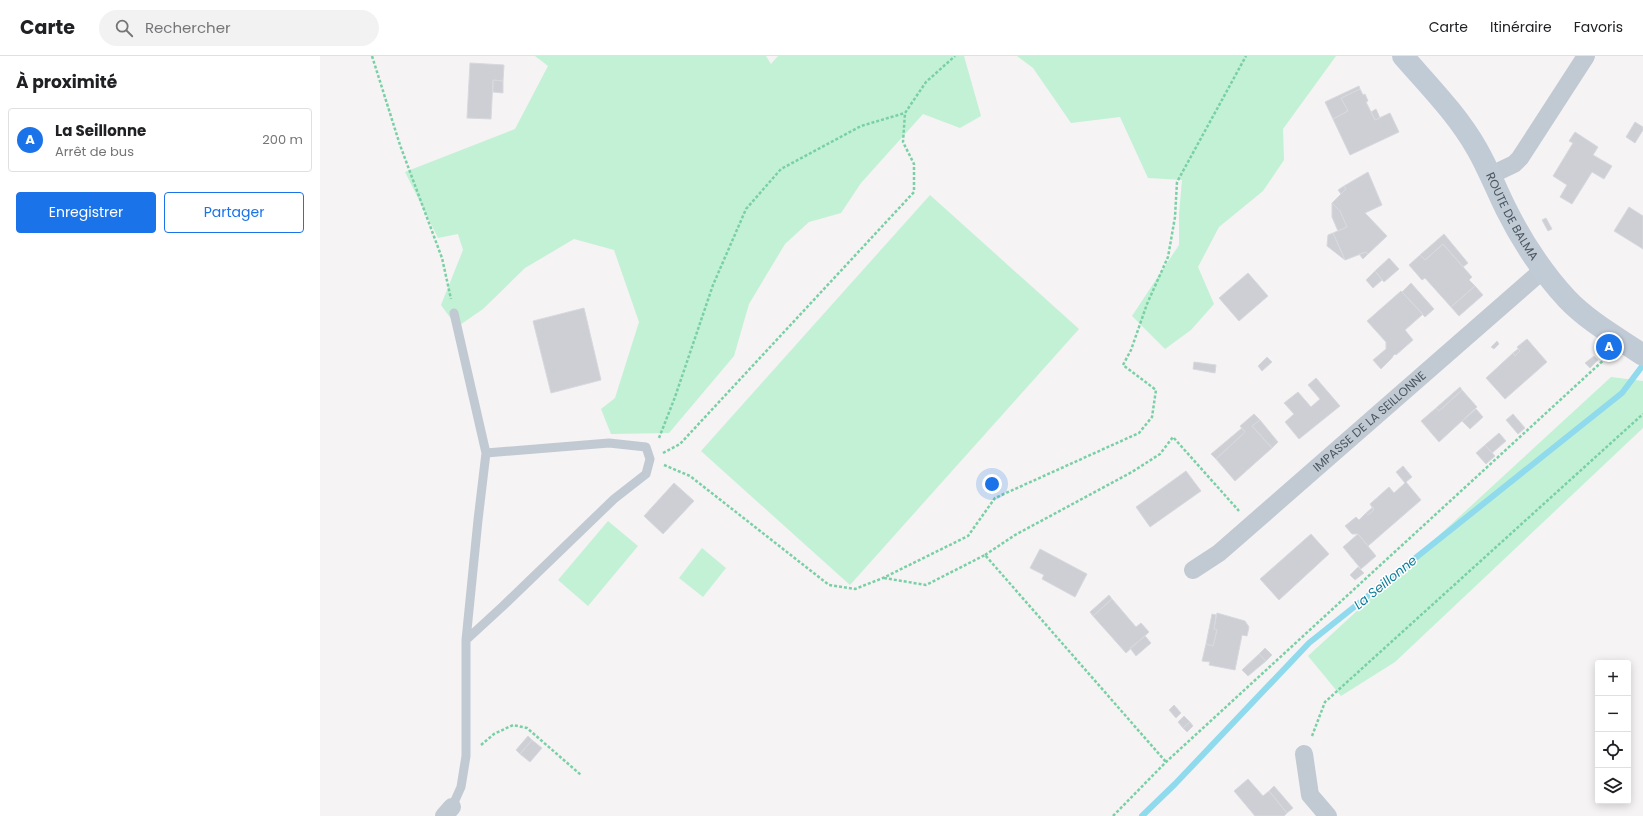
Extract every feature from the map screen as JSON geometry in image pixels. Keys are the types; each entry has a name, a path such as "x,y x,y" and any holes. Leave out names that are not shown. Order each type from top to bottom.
{"street":[{"name":"ROUTE DE BALMA","path":"1403,56 1443,101 1466,131 1491,175 1515,226 1524,241 1567,299 1589,318 1633,348"},
{"path":"1491,175 1514,164 1520,158 1586,56"},
{"name":"IMPASSE DE LA SEILLONNE","path":"1193,570 1219,553 1544,269"},
{"path":"1304,754 1310,795 1328,816"}],"lane":[{"path":"448,811 461,787 466,756 466,640 486,453 454,313"},
{"path":"466,640 614,499 646,474 650,459 646,447 609,443 486,453"}],"path":[{"path":"372,56 400,145 442,258 454,313"},
{"path":"650,459 680,444 914,192 914,164 903,142 905,113 926,82 955,56"},
{"path":"650,459 690,476 829,584 855,589 884,578 968,536 995,498 1138,434 1152,417 1156,390 1123,365 1131,350 1147,304 1168,257 1175,218 1176,182 1246,56"},
{"path":"650,459 675,397 713,285 746,209 781,169 861,126 905,113"},
{"path":"1113,816 1166,762 1633,348"},
{"path":"1304,754 1325,702 1643,414"},
{"path":"884,578 926,585 985,554 1015,535 1138,468 1160,454 1173,437 1251,525"},
{"path":"985,554 1166,762"},
{"path":"466,756 494,734 513,725 527,728 581,775"}],"green space":[{"path":"535,56 766,56 771,64 778,56 964,56 981,116 960,128 923,114 861,183 841,213 809,222 785,244 749,304 734,356 669,433 611,434 601,409 615,398 639,322 614,250 574,239 525,268 483,309 457,327 441,305 463,250 458,234 438,238 405,172 515,129 548,66"},
{"path":"1017,56 1336,56 1283,129 1284,160 1263,191 1219,227 1198,267 1214,304 1191,330 1165,349 1132,316 1179,245 1179,214 1182,180 1148,178 1120,117 1071,123 1033,68"},
{"path":"930,195 1079,329 850,585 701,451"},
{"path":"1611,377 1643,381 1643,428 1395,662 1341,696 1308,656"},
{"path":"608,521 638,546 588,606 558,580"},
{"path":"702,548 726,568 703,597 679,578"}],"building":[{"path":"470,63 504,65 503,81 493,80 491,119 467,118"},
{"path":"493,80 503,81 503,93 493,92"},
{"path":"1359,86 1360,89 1341,98 1348,111 1333,119 1325,102"},
{"path":"1360,89 1363,95 1365,94 1368,101 1366,102 1375,120 1390,113 1399,132 1350,155 1333,119 1348,111 1341,98"},
{"path":"1376,109 1380,118 1375,120 1371,112"},
{"path":"1635,122 1643,127 1643,130 1635,143 1626,137"},
{"path":"1575,132 1598,147 1593,155 1612,166 1604,179 1592,172 1572,204 1560,197 1567,185 1553,176 1573,143 1569,141"},
{"path":"1368,172 1382,205 1365,213 1387,236 1368,254 1366,252 1345,260 1333,233 1347,227 1340,211 1332,203 1346,189 1344,186"},
{"path":"1344,186 1346,189 1341,194 1338,190"},
{"path":"1332,203 1340,211 1347,227 1338,231 1332,217"},
{"path":"1629,207 1643,216 1643,249 1614,231"},
{"path":"1546,218 1552,229 1548,231 1542,220"},
{"path":"1333,233 1345,260 1327,246 1328,235"},
{"path":"1444,234 1468,263 1463,267 1443,244 1425,260 1420,255"},
{"path":"1443,244 1472,277 1469,280 1475,286 1451,307 1425,278 1422,280 1409,265 1420,255 1425,260"},
{"path":"1366,252 1368,254 1363,259 1359,254"},
{"path":"1389,258 1399,269 1384,282 1375,271"},
{"path":"1375,271 1382,280 1373,288 1366,280"},
{"path":"1248,273 1268,296 1239,321 1219,298"},
{"path":"1411,283 1434,309 1425,317 1402,292"},
{"path":"1475,286 1483,295 1459,316 1451,307"},
{"path":"1401,291 1423,314 1405,330 1413,340 1396,355 1395,354 1381,369 1373,360 1386,349 1386,342 1367,321"},
{"path":"584,308 601,380 551,393 533,321"},
{"path":"1527,339 1547,362 1505,399 1486,378 1513,353 1515,356 1520,351 1517,347"},
{"path":"1497,341 1499,344 1494,349 1491,347"},
{"path":"1518,349 1520,351 1515,356 1513,353"},
{"path":"1594,356 1598,360 1590,368 1585,363"},
{"path":"1267,357 1272,362 1262,371 1258,366"},
{"path":"1194,362 1216,365 1215,373 1193,369"},
{"path":"1316,378 1340,406 1299,439 1285,422 1294,414 1284,403 1298,392 1311,407 1320,399 1308,385"},
{"path":"1460,387 1462,390 1439,411 1436,408"},
{"path":"1462,390 1477,407 1439,442 1421,421 1436,408 1439,411"},
{"path":"1476,409 1483,417 1470,429 1462,421"},
{"path":"1254,414 1260,420 1252,426 1272,448 1235,481 1216,459 1245,432 1240,426"},
{"path":"1513,414 1525,428 1518,434 1506,420"},
{"path":"1260,420 1278,442 1272,448 1252,426"},
{"path":"1242,428 1245,432 1216,459 1211,454"},
{"path":"1499,433 1506,441 1492,453 1485,445"},
{"path":"1485,445 1495,456 1486,464 1476,453"},
{"path":"1403,466 1412,477 1406,482 1421,500 1368,546 1358,534 1352,534 1345,526 1356,517 1359,520 1366,513 1368,515 1374,510 1370,504 1389,487 1394,493 1405,483 1396,472"},
{"path":"1186,471 1201,491 1150,527 1136,507"},
{"path":"674,483 694,501 663,534 644,516"},
{"path":"1373,507 1374,510 1368,515 1366,513"},
{"path":"1311,534 1329,554 1279,600 1260,579"},
{"path":"1358,534 1376,556 1361,569 1343,547"},
{"path":"1040,549 1087,574 1075,597 1042,579 1044,575 1030,568"},
{"path":"1358,567 1364,573 1355,580 1350,575"},
{"path":"1109,595 1112,599 1093,616 1090,612"},
{"path":"1112,599 1136,627 1141,623 1149,632 1126,653 1093,616"},
{"path":"1217,613 1245,621 1249,627 1247,636 1242,635 1235,670 1209,665 1210,662 1202,661 1206,644 1213,646 1217,630 1214,629"},
{"path":"1212,614 1216,615 1214,629 1217,630 1213,646 1206,644"},
{"path":"1145,636 1151,643 1136,656 1130,648"},
{"path":"1265,648 1272,655 1266,661 1259,654"},
{"path":"1259,654 1266,661 1248,676 1242,670"},
{"path":"1174,705 1181,713 1176,718 1169,710"},
{"path":"1184,716 1190,722 1183,728 1178,722"},
{"path":"1190,722 1193,726 1187,732 1183,728"},
{"path":"528,736 532,740 520,754 516,750"},
{"path":"532,740 542,748 530,762 520,754"},
{"path":"1248,779 1263,796 1269,791 1287,813 1284,816 1255,816 1234,791"},
{"path":"1274,786 1293,808 1287,813 1269,791"}],"waterway":[{"name":"La Seillonne","path":"1142,816 1175,784 1309,643 1622,393 1643,365"}],"place":[{"name":"La Seillonne","path":"1609,347"}]}
